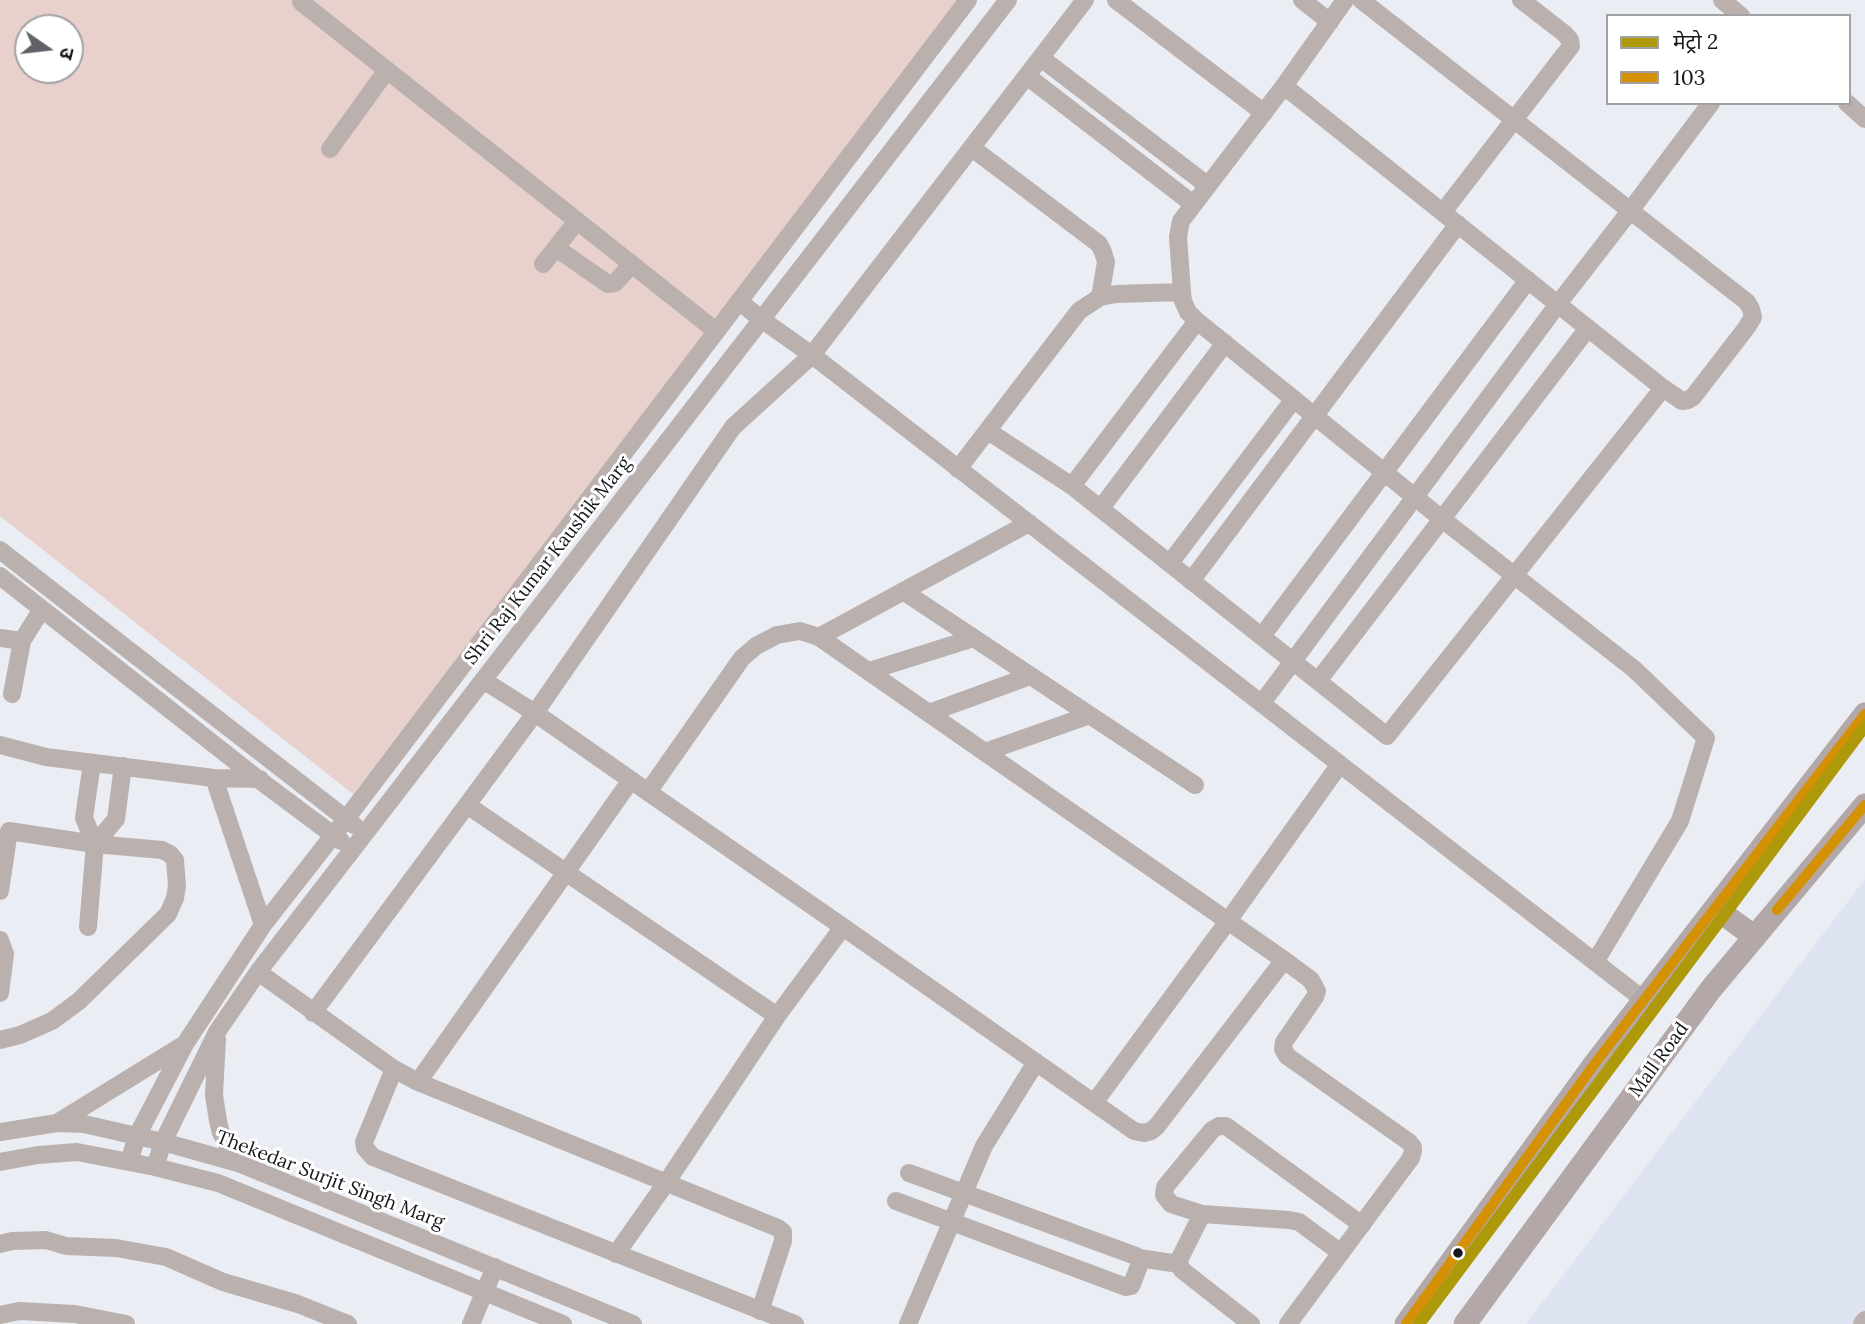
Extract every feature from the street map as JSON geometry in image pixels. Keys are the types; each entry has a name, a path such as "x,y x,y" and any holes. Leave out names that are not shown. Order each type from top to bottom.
{"main road":[{"path":"1406,1324 1596,1062 1865,714"},
{"name":"Mall Road","path":"1465,1324 1711,989 1865,805"},
{"path":"1715,908 1755,936"}],"street":[{"name":"Shri Raj Kumar Kaushik Marg","path":"129,1162 137,1136 185,1044 263,925 968,0"},
{"name":"Shri Raj Kumar Kaushik Marg","path":"155,1167 163,1142 217,1032 258,972 1007,0"},
{"path":"313,1013 535,713 733,427 812,355 1085,0"},
{"path":"1116,0 1264,113"},
{"path":"1302,0 1330,22"},
{"path":"1345,0 1264,113 1181,221 1179,228 1184,301 1188,312 1197,321 1442,519 1634,669 1706,738 1680,821 1595,962"},
{"path":"1284,86 1663,388 1682,401 1693,397 1747,327 1753,317 1752,309 1361,0"},
{"path":"1443,212 1571,46 1565,34 1521,0"},
{"path":"1722,0 1739,14"},
{"path":"301,2 716,331"},
{"path":"1041,58 1207,185"},
{"path":"330,149 387,70"},
{"path":"1027,76 1193,204"},
{"path":"1262,704 1558,304 1710,105"},
{"path":"972,148 1098,244 1106,262 1100,298"},
{"path":"542,264 577,221"},
{"path":"1191,581 1458,224"},
{"path":"556,248 608,285 615,283 632,264"},
{"path":"1262,636 1528,280"},
{"path":"958,469 1079,311 1100,298 1116,294 1182,292"},
{"path":"739,301 1644,999"},
{"path":"1072,486 1197,321"},
{"path":"1318,681 1588,328"},
{"path":"1101,508 1225,343"},
{"path":"988,431 1101,508 1387,736 1663,388"},
{"path":"1170,564 1294,399"},
{"path":"819,637 1029,523"},
{"path":"0,550 365,833"},
{"path":"0,576 352,850"},
{"path":"904,591 1195,785"},
{"path":"12,694 22,641 42,610"},
{"path":"648,792 742,658 755,646 777,635 800,631 819,637 869,671 1311,980 1317,990 1315,997 1284,1042 1283,1049 1287,1056 1413,1147 1411,1158 1288,1324"},
{"path":"0,638 22,641"},
{"path":"869,671 974,638"},
{"path":"929,713 1030,676"},
{"path":"483,680 535,713 1134,1131 1144,1133 1157,1126 1284,960"},
{"path":"985,752 1090,715"},
{"path":"0,745 46,757 214,778 258,779 285,772"},
{"path":"88,927 95,844 84,818 92,763"},
{"path":"1094,1103 1340,764"},
{"path":"95,844 116,819 123,766"},
{"path":"214,778 263,925"},
{"path":"418,1082 631,780"},
{"path":"467,806 777,1016"},
{"path":"0,891 5,830 95,844 162,850 175,860 177,886 168,914 79,1001 52,1021 20,1035 0,1040"},
{"path":"616,1254 777,1016 843,927"},
{"path":"0,940 5,954 0,993"},
{"path":"258,972 394,1069 418,1082 770,1223 783,1232 783,1241 760,1311"},
{"path":"217,1032 214,1096 218,1121 238,1163"},
{"path":"57,1123 185,1044"},
{"path":"908,1324 984,1146 1036,1062"},
{"path":"394,1069 364,1142 365,1148 373,1157 795,1324"},
{"name":"Thekedar Surjit Singh Marg","path":"0,1132 57,1123 84,1124 238,1163 633,1324"},
{"path":"1341,1253 1299,1222 1202,1214 1171,1204 1164,1195 1165,1187 1212,1130 1226,1126 1362,1225"},
{"path":"0,1162 77,1152 218,1183 564,1324"},
{"path":"909,1173 1139,1258 1179,1264"},
{"path":"896,1201 1126,1287 1132,1284 1140,1263 1139,1258"},
{"path":"1202,1214 1179,1264 1186,1275 1251,1324"},
{"path":"0,1244 46,1240 66,1246 116,1248 166,1257 223,1282 298,1304 348,1324"},
{"path":"471,1324 495,1267"},
{"path":"0,1315 18,1318 75,1314 126,1324"},
{"path":"1862,1324 1865,1320"}],"shaded area":[{"path":"0,0 965,0 353,794 0,516"},
{"path":"1865,879 1865,1324 1526,1324"}],"metro line":[{"name":"2","path":"1419,1324 1865,726"}],"transit line":[{"name":"103","path":"1406,1324 1596,1062 1865,714"},
{"name":"103","path":"1777,910 1865,805"}]}
